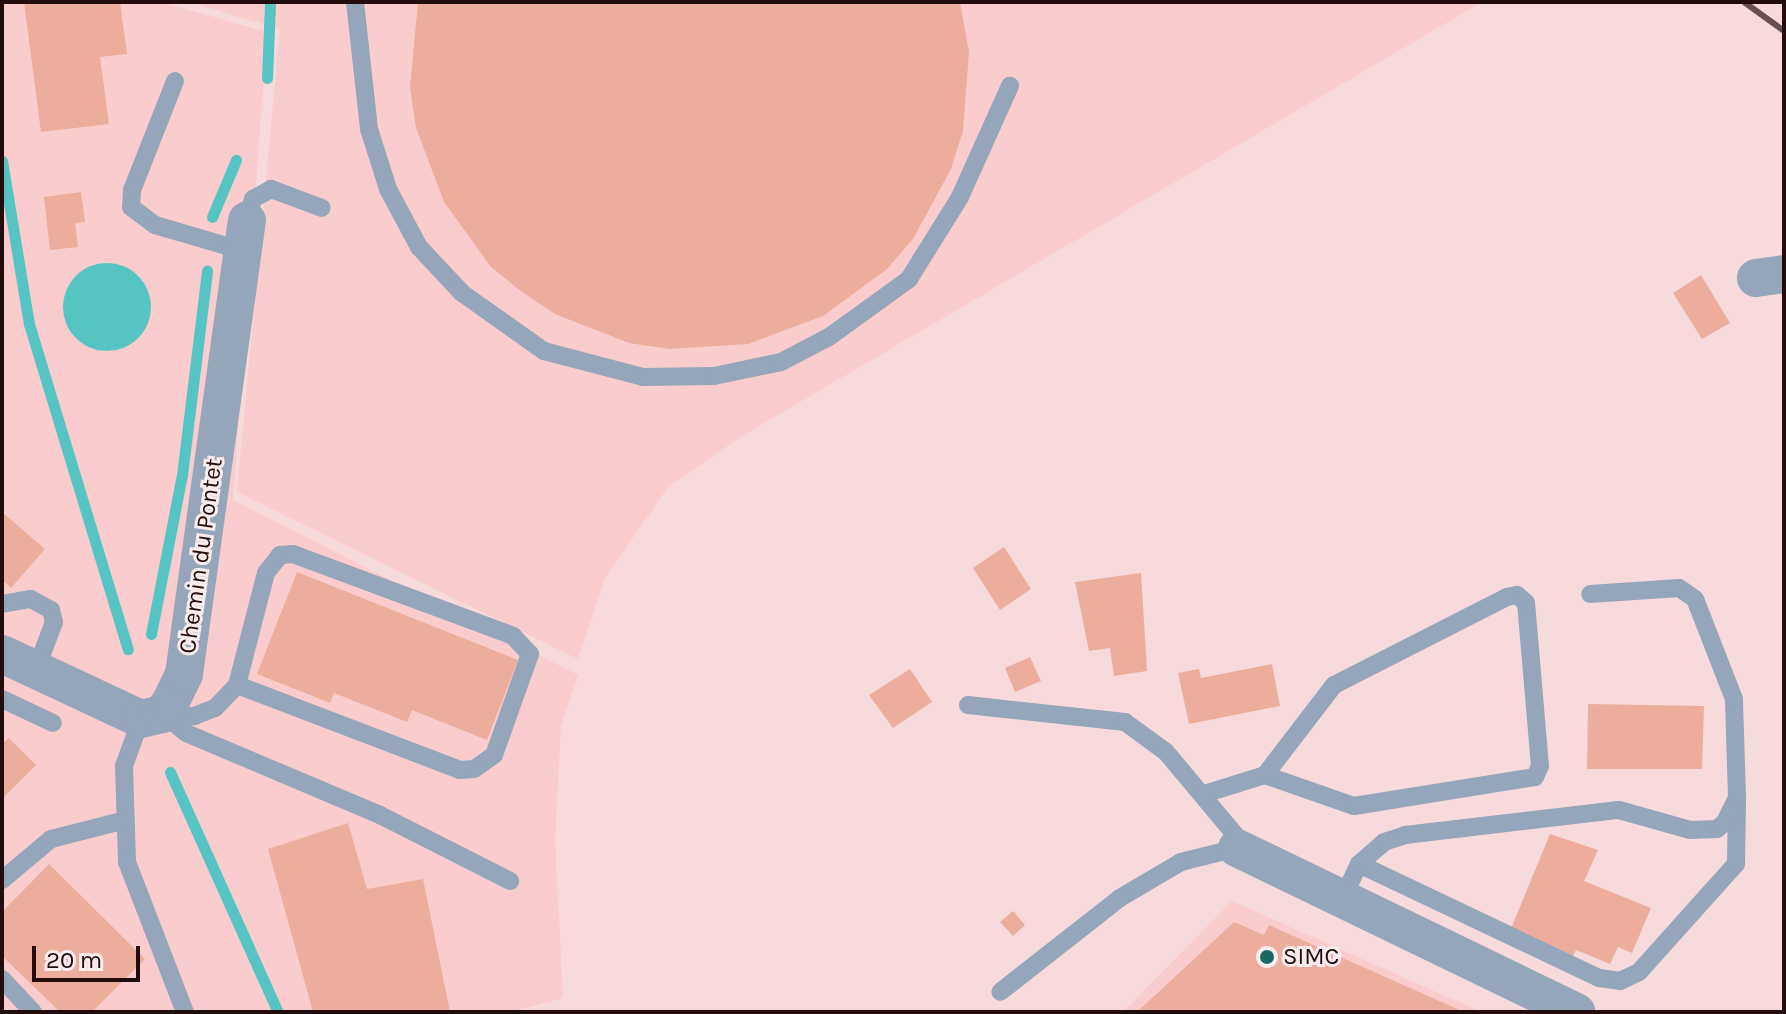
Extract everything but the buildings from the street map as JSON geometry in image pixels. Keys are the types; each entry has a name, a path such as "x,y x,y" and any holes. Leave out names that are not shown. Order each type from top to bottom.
{"street":[{"name":"Chemin du Pontet","path":"152,716 184,674 245,235"},
{"path":"2,654 152,716"},
{"path":"1237,848 1341,902 1577,1012"}],"lane":[{"path":"355,2 369,129 388,189 419,247 462,293 544,351 643,377 714,376 781,362 829,337 898,288 938,236 1010,86"},
{"path":"175,81 132,190 131,207 155,225 245,235 253,199 271,189 322,208"},
{"path":"152,716 194,716 215,708 237,685 266,573 280,555 293,554 513,636 530,654 494,755 474,769 460,770 237,685"},
{"path":"1359,864 1599,978 1620,981 1639,972 1736,864 1734,699 1695,599 1679,588 1590,594"},
{"path":"1204,794 1265,775 1334,685 1507,597 1517,595 1526,603 1540,766 1535,777 1354,806 1265,775"},
{"path":"2,604 31,599 51,610 54,622 36,670"},
{"path":"2,699 53,723"},
{"path":"968,705 1125,722 1166,752 1231,824 1237,848 1208,850 1133,891 1000,992"},
{"path":"152,716 124,766 122,821 127,862 185,1012"},
{"path":"152,716 380,815 510,881"},
{"path":"1341,902 1359,864 1384,842 1405,835 1619,810 1708,831 1725,822 1737,797"},
{"path":"2,880 51,839 122,821"},
{"path":"2,979 33,1012"}],"shaded area":[{"path":"2,2 161,2 267,32 233,500 578,675 561,726 555,840 563,998 511,1012 2,1012"},
{"path":"189,2 1482,2 742,436 668,487 605,578 578,659 237,492 280,29"},
{"name":"SIMC","path":"1232,901 1481,1012 1123,1012"}],"water":[{"path":"107,263 124,267 138,276 147,290 151,307 147,324 138,338 124,347 107,351 90,347 76,338 67,324 63,307 67,290 76,276 90,267"}],"waterway":[{"path":"267,78 270,2"},
{"path":"212,217 236,160"},
{"path":"2,161 29,324 128,649"},
{"path":"151,634 182,475 207,271"},
{"path":"170,772 278,1012"}],"railway":[{"path":"1744,2 1784,31"}],"place":[{"name":"SIMC","path":"1267,957"}]}
